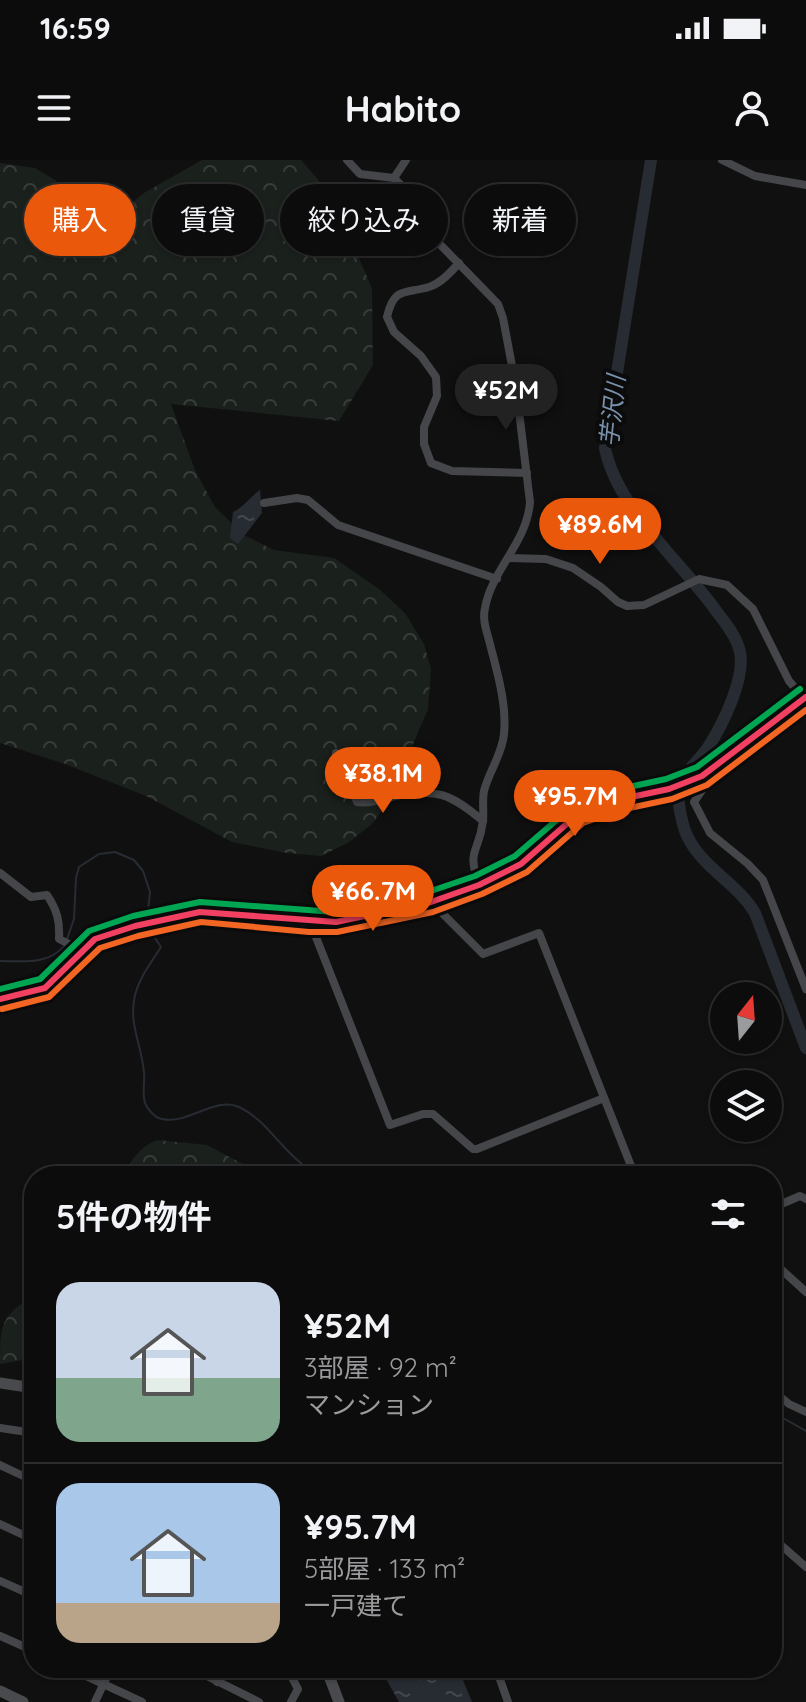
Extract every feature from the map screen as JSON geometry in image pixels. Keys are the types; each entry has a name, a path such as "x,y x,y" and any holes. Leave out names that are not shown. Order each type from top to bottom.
{"street":[{"path":"347,160 360,174 394,178 404,188 428,232 492,296 501,310 516,387 530,502 528,520 485,604 484,615 505,727 500,755 484,791 483,821 472,864 479,885"},
{"path":"394,178 406,160"},
{"path":"722,160 745,173 806,185"},
{"path":"459,263 427,288 401,292 393,300 387,317 394,332 421,356 436,377 437,396 424,427 427,457 437,467 452,471 527,473"},
{"path":"264,503 297,498 308,500 338,525 497,579"},
{"path":"0,999 45,988 63,973 77,948 95,939 148,923 200,912 310,922 347,920 431,902 479,885 521,864 578,814 617,800 672,788 702,776 805,698 789,681 758,617 727,585 699,579 644,605 627,606 573,568 546,559 509,558"},
{"path":"336,753 357,802 368,803 435,791 460,802 483,821"},
{"path":"702,776 705,786 694,802 699,815 717,840 763,880 806,989"},
{"path":"0,873 31,897 47,895 56,909 61,940 77,948"},
{"path":"431,902 483,954 539,933 631,1166"},
{"path":"310,922 390,1125 423,1114 433,1114 473,1149 477,1149 604,1098"},
{"path":"782,1204 800,1196 806,1199"},
{"path":"782,1270 806,1292"},
{"path":"0,1383 24,1387"},
{"path":"782,1398 806,1412"},
{"path":"0,1428 24,1432"},
{"path":"0,1465 24,1476"},
{"path":"0,1524 24,1535"},
{"path":"782,1546 805,1564"},
{"path":"0,1581 24,1592"},
{"path":"0,1636 24,1647"},
{"path":"90,1678 142,1702"},
{"path":"95,1702 106,1678"},
{"path":"210,1678 259,1702"},
{"path":"217,1682 219,1678"},
{"path":"291,1702 298,1689 292,1678"},
{"path":"330,1678 339,1702"},
{"path":"500,1678 508,1702"},
{"path":"0,1691 23,1702"}],"green space":[{"path":"202,160 301,160 321,184 280,184 280,256 358,256 372,288 373,365 339,421 171,404 195,470 215,507 244,535 274,550 334,558 379,589 405,613 424,644 431,669 428,709 389,801 372,824 349,842 321,856 232,842 146,796 65,764 0,743 0,163 35,168 59,184 24,184 24,256 136,256 136,199 152,188 152,256 264,256 264,184 160,184"},
{"path":"157,1140 207,1145 250,1166 129,1166"},
{"path":"24,1302 24,1360 0,1364 4,1323"}],"water":[{"path":"260,490 262,513 238,544 230,538 233,512"},
{"path":"386,1678 462,1678 472,1702 399,1702"}],"waterway":[{"name":"芋沢川","path":"651,160 605,448 622,492 636,513 717,612 739,648 740,672 732,700 707,749 681,783 680,810 691,844 755,913 806,1048"},
{"path":"67,939 74,919 79,867 99,854 115,852 134,860 143,871 150,892 147,919"},
{"path":"149,929 161,947 137,988 133,1006 143,1063 144,1099 148,1108 159,1118 172,1120 220,1105 239,1107 258,1120 305,1166"},
{"path":"0,961 44,959 65,945"},
{"path":"782,1418 806,1431"}],"transit line":[{"path":"0,989 40,979 89,931 133,916 200,902 335,912 428,892 475,876 515,856 574,805 697,767 800,689"},
{"path":"0,999 45,988 95,939 135,926 200,912 336,922 431,902 479,885 521,864 578,814 617,800 669,789 702,776 806,697"},
{"path":"2,1009 49,997 100,948 138,936 201,922 337,932 433,912 482,894 527,872 583,823 620,810 672,799 707,785 806,710"}]}
